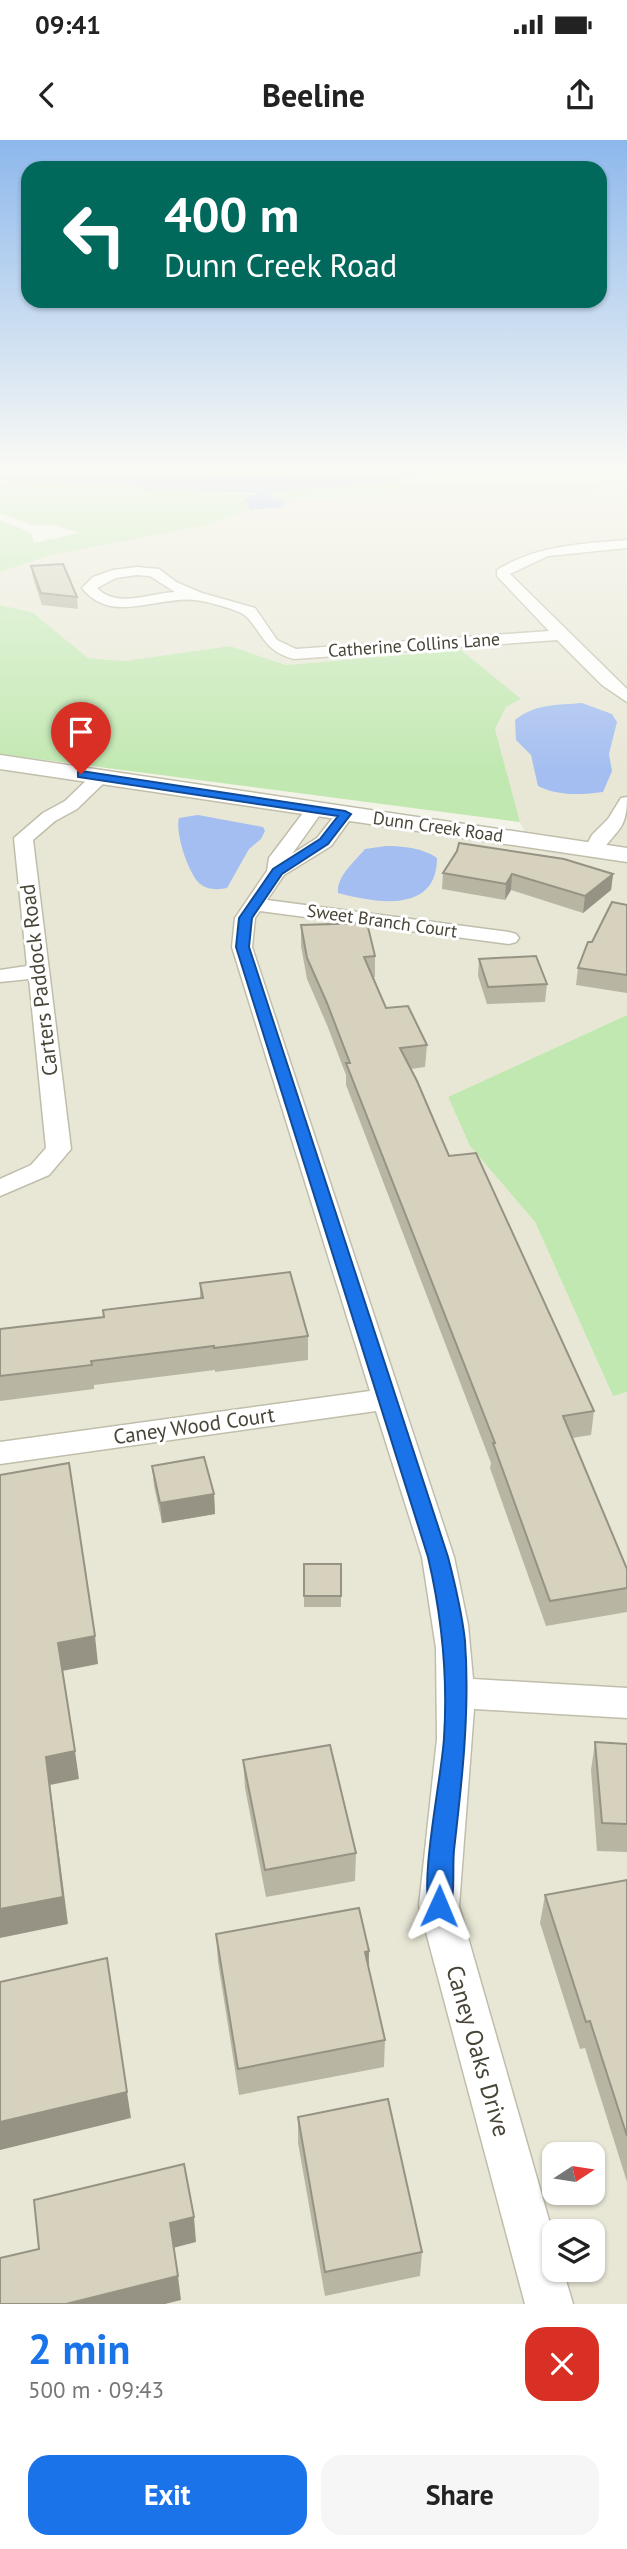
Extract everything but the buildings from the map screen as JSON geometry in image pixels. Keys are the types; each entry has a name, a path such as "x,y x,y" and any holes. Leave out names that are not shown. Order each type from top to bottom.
{"street":[{"name":"Catherine Collins Lane","path":"197,596 167,596 112,604 96,597 89,588 98,580 113,574 137,570 154,572 171,585 197,596 250,611 272,643 294,654 561,635"},
{"path":"506,570 502,573 561,635 627,697"},
{"name":"Dunn Creek Road","path":"0,762 627,855"},
{"name":"Carters Paddock Road","path":"0,1188 40,1170 59,1150 23,838 49,817 71,805 100,777"},
{"path":"593,850 599,839 616,822 627,802"},
{"name":"Caney Oaks Drive","path":"278,871 279,858 315,809"},
{"name":"Caney Oaks Drive","path":"345,814 324,842 278,871 246,918 242,947 438,1557 446,1590 454,1640 455,1738 440,1873 439,1906 549,2304"},
{"name":"Sweet Branch Court","path":"255,904 509,938"},
{"path":"0,976 38,971"},
{"name":"Caney Wood Court","path":"0,1453 387,1399"},
{"path":"455,1693 627,1703"}],"shaded area":[{"path":"627,570 627,851 527,836 520,822 495,729 506,707 520,700 461,650 286,665 230,646 125,661 88,658 32,612 0,605 0,572"},
{"path":"0,765 627,860 627,1015 448,1097 470,1146 535,1222 613,1396 627,1392 627,2304 0,2304"}],"green space":[{"path":"0,605 32,612 88,658 125,661 230,646 286,665 461,650 521,699 506,707 495,729 520,822 0,754"},
{"path":"627,1015 627,1392 613,1396 535,1222 470,1146 448,1097"}],"water":[{"path":"582,703 612,714 617,722 609,754 612,771 603,792 570,794 553,792 538,786 531,755 516,740 515,720 538,708"},
{"path":"198,815 263,827 265,831 261,839 249,849 227,888 205,887 195,878 187,862 179,833 179,818"},
{"path":"386,846 413,848 437,858 434,876 427,888 416,896 386,901 338,893 343,875 365,849"}],"route":[{"path":"81,774 345,814 324,842 278,871 246,918 242,947 438,1557 446,1590 454,1640 455,1738 440,1873 439,1906"}]}
